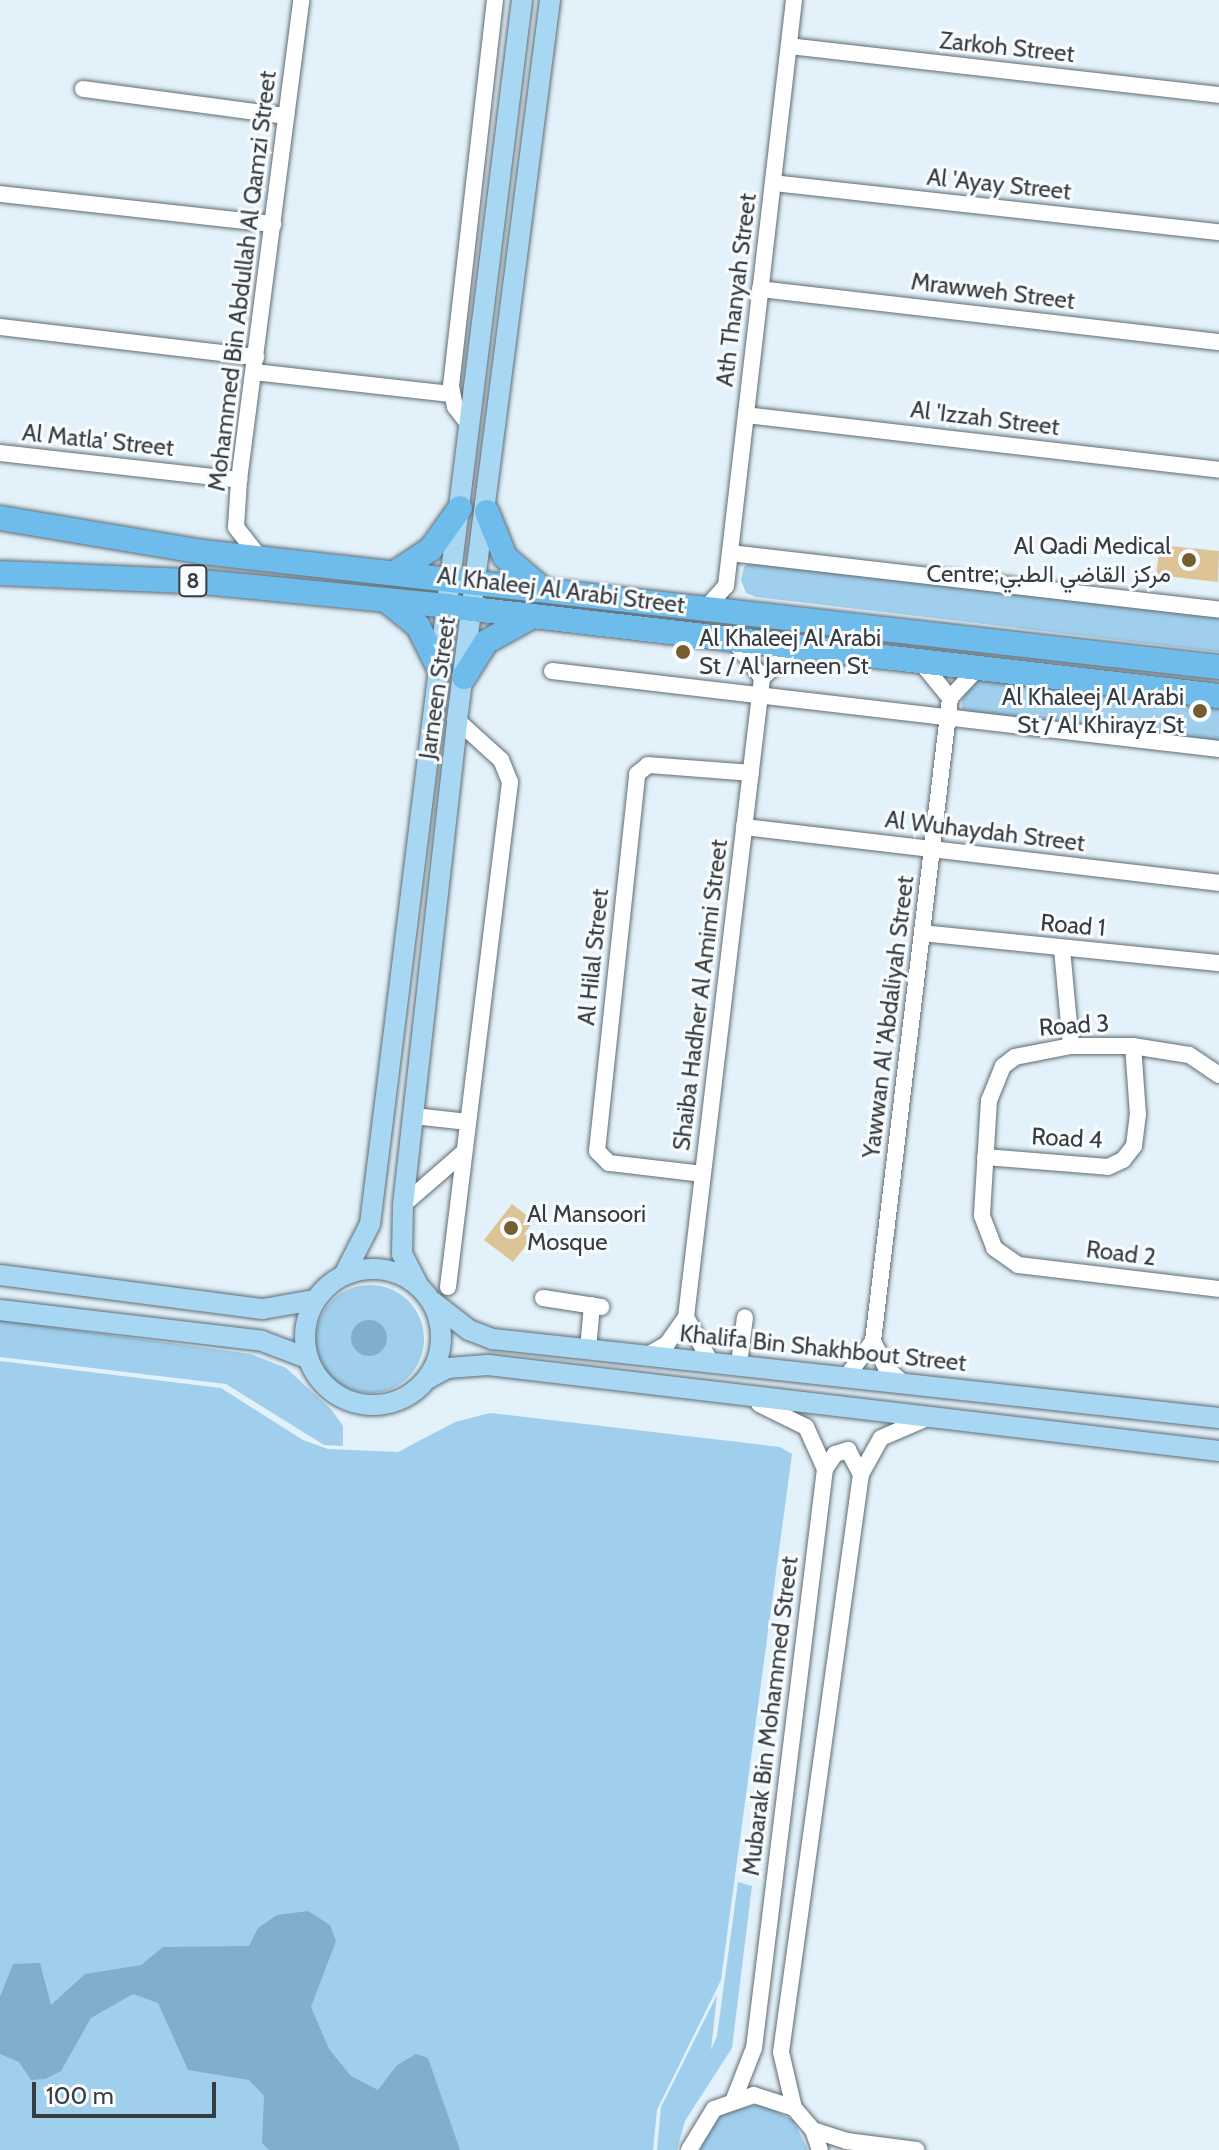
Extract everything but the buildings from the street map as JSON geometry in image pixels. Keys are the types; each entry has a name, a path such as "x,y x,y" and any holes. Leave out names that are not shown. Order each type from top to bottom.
{"highway":[{"path":"398,571 441,539 460,508"},
{"path":"487,512 505,557 542,588"},
{"name":"Al Khaleej Al Arabi Street","path":"0,518 203,552 398,571 1219,667"},
{"path":"0,535 203,552"},
{"name":"Al Khaleej Al Arabi Street","path":"0,573 203,582 447,606 1219,696"},
{"path":"385,600 418,626 439,668"},
{"path":"464,677 496,633 532,617"}],"main road":[{"name":"Jarneen Street","path":"344,1275 370,1224 522,0"},
{"name":"Jarneen Street","path":"418,1285 402,1254 403,1205 457,720 487,512 550,0"},
{"path":"427,1379 442,1341 433,1302 418,1285 382,1269 344,1275 315,1300 305,1328 307,1358 330,1391 367,1406 390,1404 448,1368 488,1365 726,1396 1219,1451"},
{"path":"0,1275 263,1309 315,1300"},
{"name":"Khalifa Bin Shakhbout Street","path":"433,1302 469,1330 493,1339 1219,1418"},
{"path":"0,1310 262,1341 307,1358"}],"street":[{"name":"Mohammed Bin Abdullah Al Qamzi Street","path":"262,559 236,527 239,480 301,0"},
{"path":"470,426 451,394 495,0"},
{"name":"Ath Thanyah Street","path":"726,586 794,0"},
{"name":"Zarkoh Street","path":"789,46 1219,95"},
{"path":"83,89 286,116"},
{"name":"Al 'Ayay Street","path":"773,183 1219,232"},
{"path":"0,194 273,224"},
{"name":"Mrawweh Street","path":"760,289 1219,342"},
{"path":"0,327 451,394"},
{"name":"Al 'Izzah Street","path":"746,415 1219,470"},
{"name":"Al Matla' Street","path":"0,453 239,480"},
{"path":"730,553 1219,610"},
{"path":"706,608 726,586 745,612"},
{"path":"733,639 762,678 794,647"},
{"path":"920,661 949,706"},
{"path":"949,706 978,668"},
{"path":"552,671 760,697 949,706 1219,749"},
{"name":"Shaiba Hadher Al Amimi Street","path":"686,1317 762,678"},
{"name":"Yawwan Al 'Abdaliyah Street","path":"847,1376 873,1341 949,706"},
{"path":"448,1287 510,782 501,760 457,720"},
{"name":"Al Hilal Street","path":"703,1174 609,1163 597,1151 637,774 648,765 751,773"},
{"name":"Al Wuhaydah Street","path":"744,827 1219,883"},
{"name":"Road 1","path":"922,933 1219,963"},
{"path":"1062,949 1071,1046"},
{"name":"Road 3","path":"1018,1265 1003,1258 985,1232 989,1100 1003,1066 1038,1049 1133,1046 1189,1055 1219,1075"},
{"name":"Road 4","path":"985,1157 1108,1167 1123,1160 1134,1146 1138,1115 1133,1046"},
{"path":"414,1116 468,1122"},
{"path":"403,1205 433,1173 464,1152"},
{"path":"433,1173 460,1184"},
{"name":"Road 2","path":"1018,1265 1219,1289"},
{"path":"543,1298 597,1306 588,1349"},
{"path":"648,1355 667,1344 686,1317 710,1361"},
{"path":"739,1364 745,1317"},
{"path":"873,1341 886,1368 903,1383"},
{"name":"Mubarak Bin Mohammed Street","path":"726,1396 793,1416 814,1437 825,1469 754,2048 734,2099"},
{"path":"820,2150 813,2130 794,2108 781,2052 861,1474 881,1438 928,1417"},
{"path":"825,1469 835,1454 848,1450 861,1474"},
{"path":"689,2150 698,2126 734,2099 754,2095 794,2108"},
{"path":"813,2130 847,2141 916,2150"}],"shaded area":[{"path":"755,559 1219,611 1219,652 756,597 746,593 741,580 744,567"},
{"path":"982,677 1219,706 1219,745 972,715 962,709 962,690"},
{"path":"370,1285 391,1289 408,1301 420,1318 424,1339 420,1360 408,1377 391,1389 370,1393 349,1389 332,1377 320,1360 316,1339 320,1318 332,1301 349,1289"},
{"path":"0,1320 251,1354 286,1368 331,1409 343,1426 343,1446 324,1445 226,1384 0,1357"},
{"path":"369,1320 382,1325 387,1338 382,1351 369,1356 356,1351 351,1338 356,1325"},
{"path":"0,1361 221,1388 303,1440 328,1449 398,1452 455,1422 490,1413 780,1447 792,1454 721,1980 657,2110 653,2150 0,2150"},
{"path":"738,1882 752,1886 732,2048 685,2121 677,2150 657,2150 661,2107 717,1995 711,2050 717,2036"},
{"path":"308,1911 330,1925 336,1941 311,2007 329,2049 351,2076 378,2090 397,2065 416,2054 428,2058 460,2150 269,2150 262,2143 264,2096 249,2080 188,2070 158,2003 133,1994 91,2018 61,2071 45,2079 31,2080 19,2062 0,2054 0,1997 13,1964 40,1963 51,2005 85,1974 141,1965 163,1947 249,1946 258,1928 277,1915"},
{"path":"761,2104 793,2120 808,2150 700,2150 711,2124 725,2112"}],"place":[{"name":"Al Qadi Medical Centre;مركز القاضي الطبي","path":"1189,560"},
{"name":"Al Khaleej Al Arabi St / Al Jarneen St","path":"683,652"},
{"name":"Al Khaleej Al Arabi St / Al Khirayz St","path":"1200,711"},
{"name":"Al Mansoori Mosque","path":"511,1228"}]}
